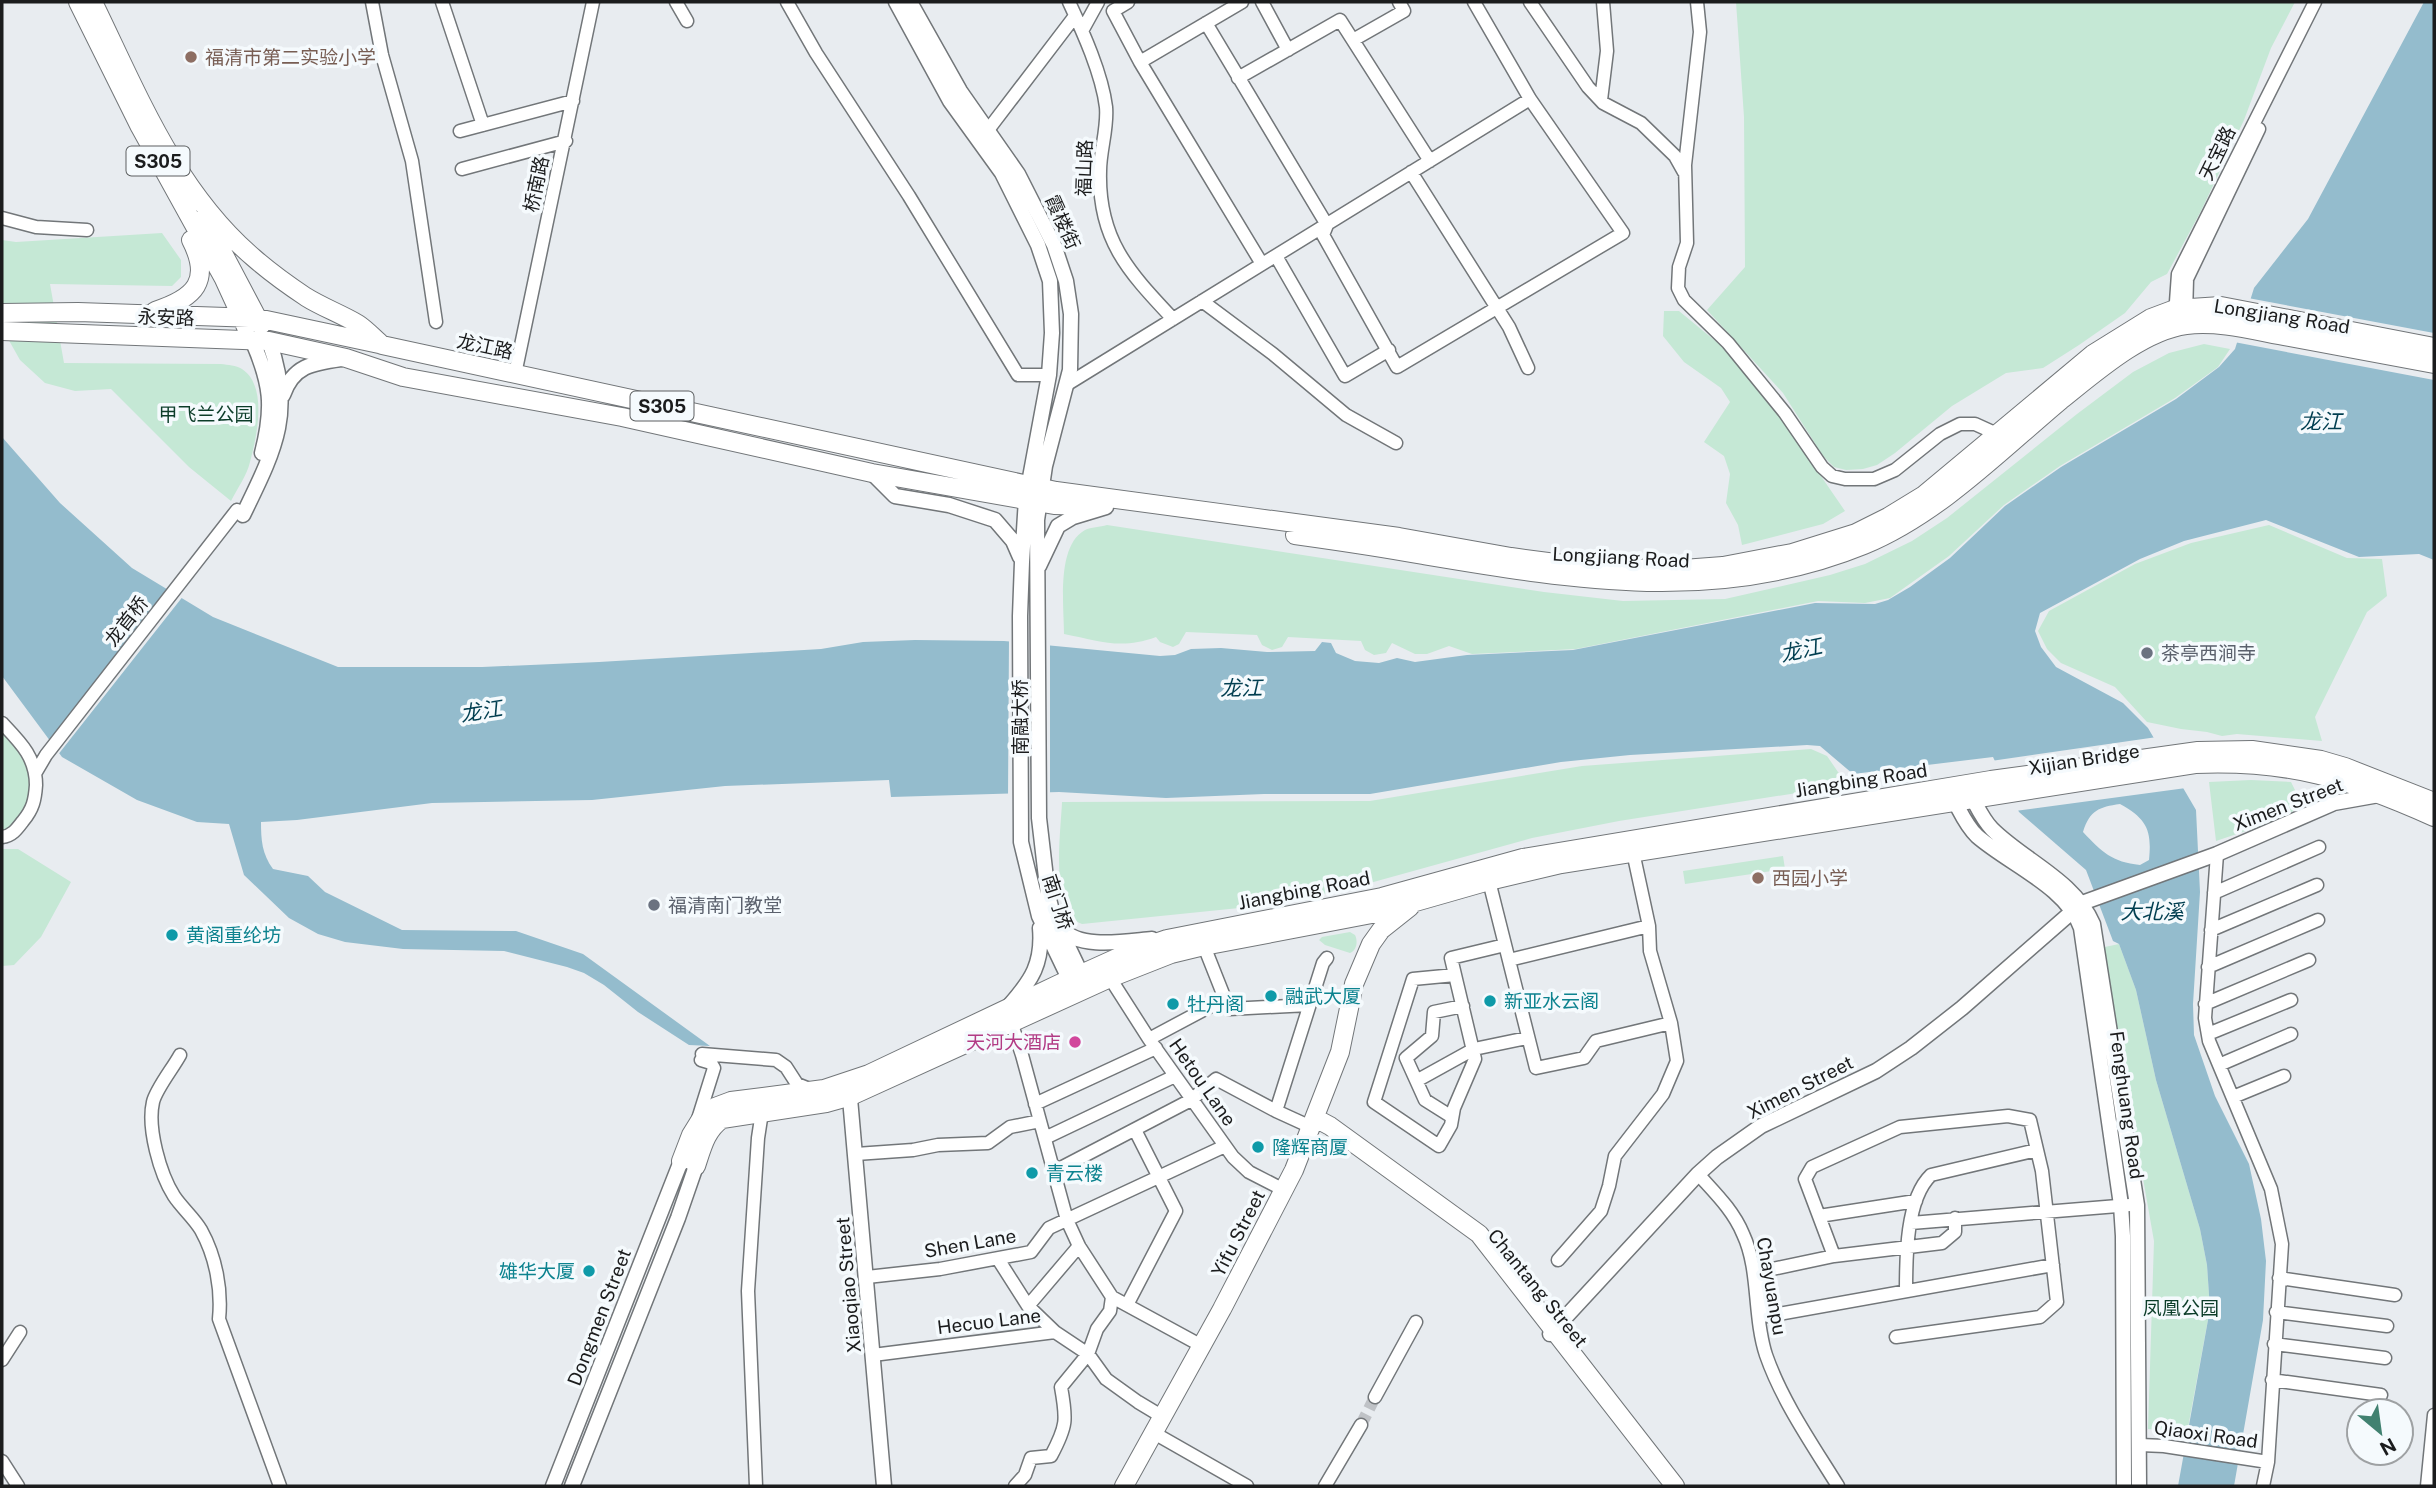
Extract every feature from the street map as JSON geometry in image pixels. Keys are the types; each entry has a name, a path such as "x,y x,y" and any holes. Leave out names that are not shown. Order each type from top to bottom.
{"main road":[{"name":"S305","path":"78,2 140,128 184,209 250,318"},
{"name":"龙江路","path":"93,2 152,122 185,181 224,229 253,257 306,297 360,326 382,345 1034,493"},
{"path":"185,181 260,340"},
{"path":"145,314 177,304 190,295 197,284 200,270 197,252 187,231 184,209"},
{"name":"永安路","path":"2,313 78,312 250,318 382,345"},
{"name":"Longjiang Road","path":"2220,315 2434,364"},
{"name":"Longjiang Road","path":"1034,493 1399,537 1571,565 1670,570 1723,566 1792,553 1856,533 1888,517 1924,495 2093,354 2151,318 2220,315 2434,347"},
{"name":"Longjiang Road","path":"1034,493 1054,505 1106,507 1560,576 1655,584 1737,578 1821,559 1865,544 1904,523 1957,487 2102,367 2181,317"},
{"name":"永安路","path":"2,331 260,340 346,358"},
{"name":"S305","path":"346,358 403,377 622,417 872,473 1034,493"},
{"path":"2179,759 2198,751 2252,750 2321,760 2434,802"},
{"path":"2179,759 2270,765 2318,773 2384,795 2434,817"},
{"name":"Xijian Bridge","path":"1993,787 2179,759"},
{"name":"Jiangbing Road","path":"689,1163 713,1125 722,1119 826,1103 850,1089 1079,984 1167,939 1382,897 1523,858 1559,851 1993,787"},
{"name":"Jiangbing Road","path":"1079,984 1110,978 1171,954 1377,913 1527,871 1950,794"},
{"name":"Yifu Street","path":"1125,1486 1284,1190 1340,1052 1354,984 1376,937 1415,903"},
{"name":"Jiangbing Road","path":"689,1163 696,1127 704,1114 715,1107 731,1101 813,1090 850,1089"},
{"name":"Chantang Street","path":"1313,1122 1474,1240 1552,1331 1665,1486"},
{"path":"1552,1331 1675,1486"}],"street":[{"path":"372,2 382,55 412,161 436,322"},
{"path":"442,2 483,125"},
{"name":"桥南路","path":"515,374 593,2"},
{"path":"676,2 687,20"},
{"path":"787,2 816,53 909,196 1018,375 1049,375"},
{"name":"霞楼街","path":"896,2 950,101 1002,173 1038,245 1050,281 1052,333 1049,375 1034,493"},
{"name":"霞楼街","path":"910,2 960,91 1018,174 1054,245 1066,281 1070,314 1070,370 1034,493"},
{"name":"福山路","path":"1069,2 1082,31 1106,108 1100,170 1101,203 1106,228 1119,254 1137,280 1172,319"},
{"path":"1082,31 1098,2"},
{"path":"1128,2 1113,11 1140,62 1262,264"},
{"path":"1140,62 1242,2"},
{"path":"1262,2 1288,50"},
{"path":"1353,40 1404,11 1399,2"},
{"path":"1327,225 1323,235 1397,367 1623,233 1530,99 1474,2"},
{"path":"1530,2 1575,69 1601,100 1642,123 1675,156 1685,176"},
{"path":"1601,100 1607,51 1603,2"},
{"path":"1697,2 1700,32 1685,176 1687,243 1679,267 1678,288 1690,307 1728,343 1785,412 1822,467 1832,476 1874,479 1895,470 1940,434 1960,424 1975,424 1997,434"},
{"name":"天宝路","path":"2181,317 2179,274 2315,2"},
{"path":"2181,317 2187,279 2285,72 2322,2"},
{"path":"988,130 1075,16"},
{"path":"1238,78 1340,20 1430,161"},
{"path":"1206,23 1327,225"},
{"path":"1066,386 1530,99"},
{"path":"460,131 573,101"},
{"path":"461,169 565,141"},
{"path":"1411,172 1509,327 1528,368"},
{"path":"2,218 36,228 88,230"},
{"path":"1276,256 1345,376 1389,350"},
{"path":"1202,301 1319,390 1346,415 1396,443"},
{"path":"240,513 270,458 278,432 281,400 278,367 260,340"},
{"path":"240,513 268,430 268,385 260,340"},
{"path":"281,400 291,377 302,369 316,363 346,358"},
{"path":"872,473 895,496 949,505 995,520 1013,541 1022,562"},
{"path":"1034,493 1036,570"},
{"path":"1022,562 1034,493"},
{"path":"1036,570 1058,526 1073,517 1106,507"},
{"name":"龙首桥","path":"36,772 240,513"},
{"name":"南融大桥","path":"1021,818 1022,562"},
{"name":"南融大桥","path":"1036,570 1039,616 1039,818"},
{"path":"2,723 23,745 32,758 36,772 35,801 29,815 14,833 2,838"},
{"name":"Fenghuang Road","path":"1969,791 1992,829 2081,904 2093,925 2137,1205 2139,1486"},
{"name":"Fenghuang Road","path":"1950,794 1978,837 2064,901 2081,904"},
{"name":"Ximen Street","path":"1552,1331 1717,1157 1762,1126 1876,1071 1910,1048 1962,1008 2081,904 2212,855 2334,803 2384,795"},
{"name":"南门桥","path":"1021,818 1021,842 1046,916 1079,984"},
{"name":"南门桥","path":"1039,818 1048,895 1046,916"},
{"path":"2214,893 2319,847"},
{"path":"1558,1260 1601,1211 1615,1156 1662,1094 1677,1061 1671,1023 1650,951 1649,926 1633,852"},
{"path":"2212,855 2214,893 2205,1018 2208,1034 2270,1189 2282,1244 2263,1486"},
{"path":"1489,881 1535,1068 1584,1058 1596,1041 1671,1023"},
{"path":"2211,930 2317,885"},
{"name":"Fenghuang Road","path":"2081,904 2081,928 2121,1205 2124,1486"},
{"path":"1046,916 1066,934 1086,941 1167,939"},
{"path":"1046,916 1038,964 1008,1016 1067,1220 1079,1245 1112,1297 1202,1346"},
{"path":"2208,967 2318,920"},
{"path":"1509,960 1649,926"},
{"path":"1455,975 1413,979 1374,1102 1439,1146 1451,1125 1475,1059 1451,958 1505,945"},
{"path":"1204,946 1229,1009 1309,1005"},
{"path":"1276,1111 1323,963 1327,958"},
{"path":"2205,1004 2309,960"},
{"name":"Hetou Lane","path":"1110,978 1191,1100 1239,1164 1284,1190"},
{"path":"1035,1104 1153,1044 1224,999"},
{"path":"2208,1034 2291,1000"},
{"path":"1452,1117 1425,1100 1406,1058 1432,1036 1434,1012 1463,1006"},
{"path":"2220,1065 2291,1034"},
{"path":"1418,1080 1474,1049 1527,1038"},
{"path":"180,1055 153,1101 152,1125 158,1158 163,1175 174,1195 201,1230 214,1265 221,1298 219,1319 281,1486"},
{"path":"696,1127 714,1068 701,1057 776,1060 786,1067 797,1084 813,1090"},
{"path":"1045,1138 1175,1076"},
{"path":"2233,1097 2284,1076"},
{"path":"1053,1172 1191,1100 1216,1079 1276,1111 1313,1122"},
{"name":"Xiaoqiao Street","path":"850,1089 884,1486"},
{"path":"756,1486 748,1291 762,1112"},
{"path":"1834,1256 1805,1180 1812,1167 1900,1127 2008,1116 2030,1120 2048,1212 2057,1302 2040,1317 1896,1337"},
{"path":"856,1154 913,1150 938,1144 988,1143 1010,1127 1040,1121"},
{"path":"1128,1305 1176,1211 1135,1130"},
{"name":"Shen Lane","path":"867,1277 940,1269 1031,1252 1049,1228 1225,1146"},
{"path":"1906,1291 1905,1247 1920,1185 1931,1175 2037,1150"},
{"name":"Dongmen Street","path":"554,1486 689,1163"},
{"name":"Dongmen Street","path":"572,1486 673,1230 689,1163"},
{"name":"Chayuanpu","path":"1698,1174 1731,1210 1747,1243 1758,1272 1757,1320 1772,1370 1838,1486"},
{"path":"1819,1216 1916,1201"},
{"path":"1911,1223 2137,1205"},
{"path":"1955,1218 1955,1232 1942,1243 1834,1256 1758,1272 1768,1315 2053,1265"},
{"path":"1028,1306 1079,1245"},
{"path":"998,1259 1028,1306 1055,1332"},
{"path":"2279,1278 2395,1294"},
{"path":"1015,1486 1025,1475 1031,1458 1051,1456 1067,1418 1060,1387 1088,1354 1097,1329 1110,1311 1112,1297"},
{"path":"2276,1312 2387,1326"},
{"path":"1375,1397 1416,1322"},
{"path":"2,1360 20,1332"},
{"name":"Hecuo Lane","path":"873,1355 1055,1332 1088,1354 1106,1379 1164,1417"},
{"path":"2274,1344 2385,1358"},
{"path":"2272,1380 2381,1395"},
{"path":"2427,1486 2434,1415"},
{"path":"1325,1486 1360,1425"},
{"path":"1154,1433 1247,1486"},
{"name":"Qiaoxi Road","path":"2140,1446 2164,1446 2264,1462"},
{"path":"2,1461 18,1486"}],"green space":[{"path":"1736,2 2295,2 2271,48 2244,120 2201,211 2167,274 2151,282 2125,313 2043,368 2006,373 1952,406 1877,465 1846,470 1834,467 1823,456 1783,393 1707,310 1745,267 1744,117"},
{"name":"甲飞兰公园","path":"162,233 181,260 181,277 172,286 50,284 64,363 221,364 242,369 255,387 258,399 257,426 249,467 231,501 189,467 111,389 75,391 45,383 20,360 2,328 2,240 16,242"},
{"path":"1664,311 1679,311 1719,344 1772,405 1845,511 1823,524 1742,545 1738,525 1726,503 1730,474 1724,456 1704,442 1730,402 1721,388 1684,362 1663,336"},
{"path":"2204,344 2230,349 2218,367 2175,398 2060,466 2004,505 1949,556 1890,598 1865,603 1818,601 1576,649 1472,654 1449,646 1427,654 1415,654 1392,643 1386,653 1374,655 1365,650 1361,641 1288,637 1282,647 1272,650 1262,645 1257,635 1186,632 1179,644 1173,647 1160,642 1156,637 1121,644 1064,634 1063,593 1069,549 1085,530 1107,525 1544,592 1623,601 1725,599 1830,575 1865,564 1912,541 1947,518 2133,372 2169,353"},
{"path":"2269,525 2347,558 2382,559 2387,596 2367,612 2315,717 2322,741 2237,734 2222,736 2147,722 2115,687 2061,663 2047,649 2038,631 2049,611 2135,564 2191,543"},
{"path":"2,731 17,746 33,777 25,815 2,835"},
{"path":"1811,749 1827,756 1847,785 1619,821 1532,838 1341,891 1249,907 1082,924 1072,917 1061,888 1059,850 1062,802 1370,801 1582,766"},
{"path":"2209,782 2291,782 2296,792 2295,810 2281,819 2216,841"},
{"path":"2,849 18,849 71,882 41,937 14,965 2,966"},
{"path":"1783,856 1785,869 1685,884 1683,871"},
{"path":"1350,932 1355,935 1357,943 1350,953 1325,945 1319,940 1322,937"},
{"name":"凤凰公园","path":"2119,944 2136,990 2156,1080 2200,1229 2207,1265 2210,1309 2187,1433 2148,1429 2154,1241 2100,948"}],"water":[{"name":"龙江","path":"2424,2 2434,2 2434,560 2419,554 2359,557 2266,520 2184,541 2140,559 2040,613 2035,631 2041,647 2056,667 2123,703 2148,728 2196,810 2200,892 2193,1004 2194,1035 2215,1096 2249,1164 2261,1219 2266,1261 2263,1320 2234,1486 2178,1486 2210,1309 2207,1265 2200,1229 2156,1080 2136,990 2119,944 2113,941 2086,870 2019,812 1993,757 1853,774 1820,746 1807,745 1630,755 1561,762 1370,794 1166,798 1059,792 891,797 889,780 725,786 592,800 432,803 261,822 263,847 273,869 308,876 325,892 402,930 516,931 583,954 710,1046 689,1045 638,1012 604,985 567,967 504,951 403,949 345,942 318,934 289,918 244,875 229,824 197,822 137,800 62,757 2,676 2,437 60,503 132,568 213,617 338,667 482,667 599,662 821,649 863,642 915,640 1004,641 1160,656 1175,655 1191,649 1221,648 1267,652 1315,651 1322,642 1331,643 1336,653 1355,661 1379,663 1397,658 1415,662 1467,655 1573,650 1815,603 1875,604 1910,587 1950,558 2005,506 2061,467 2176,399 2219,367 2235,349 2254,288 2308,219","holes":["2120,804 2146,826 2150,841 2149,860 2140,865 2108,855 2083,832 2092,814 2101,808"]}],"pier":[{"path":"2248,298 2434,333 2434,380 2234,342"},
{"path":"171,588 184,595 57,756 48,744"},
{"path":"1009,638 1050,642 1050,796 1008,797"},
{"path":"2157,737 2186,788 2015,811 1991,761"}],"tunnel":[{"path":"1361,1425 1375,1397"}],"place":[{"name":"福清市第二实验小学","path":"191,57"},
{"name":"茶亭西涧寺","path":"2147,653"},
{"name":"西园小学","path":"1758,878"},
{"name":"福清南门教堂","path":"654,905"},
{"name":"黄阁重纶坊","path":"172,935"},
{"name":"融武大厦","path":"1271,996"},
{"name":"新亚水云阁","path":"1490,1001"},
{"name":"牡丹阁","path":"1173,1004"},
{"name":"天河大酒店","path":"1075,1042"},
{"name":"隆辉商厦","path":"1258,1147"},
{"name":"青云楼","path":"1032,1173"},
{"name":"雄华大厦","path":"589,1271"}],"water label":[{"name":"大北溪","path":"2152,911"}]}
